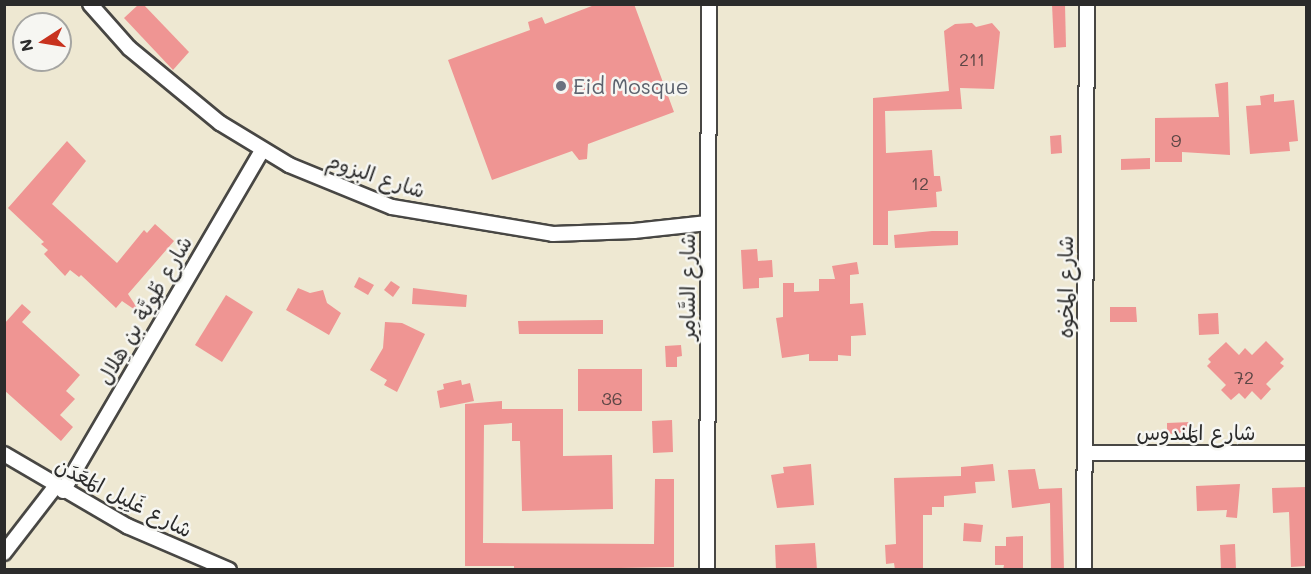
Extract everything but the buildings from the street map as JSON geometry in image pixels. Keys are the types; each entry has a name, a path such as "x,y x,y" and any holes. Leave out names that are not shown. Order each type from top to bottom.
{"street":[{"name":"شارع البزوم","path":"90,4 129,48 179,93 262,150 316,178 392,207 477,224 553,234 634,231 708,223"},
{"name":"شارع السَّامِر","path":"707,570 709,4"},
{"name":"شارع المخوه","path":"1084,570 1087,4"},
{"name":"شارع طُويَّة بن هِلال","path":"4,554 59,489 262,150"},
{"name":"شارع المَندوس","path":"1085,453 1306,453"},
{"name":"شارع غَلِيل المَعَدَن","path":"4,454 59,489 127,526 229,570"}],"place":[{"name":"Eid Mosque","path":"561,86"}]}
